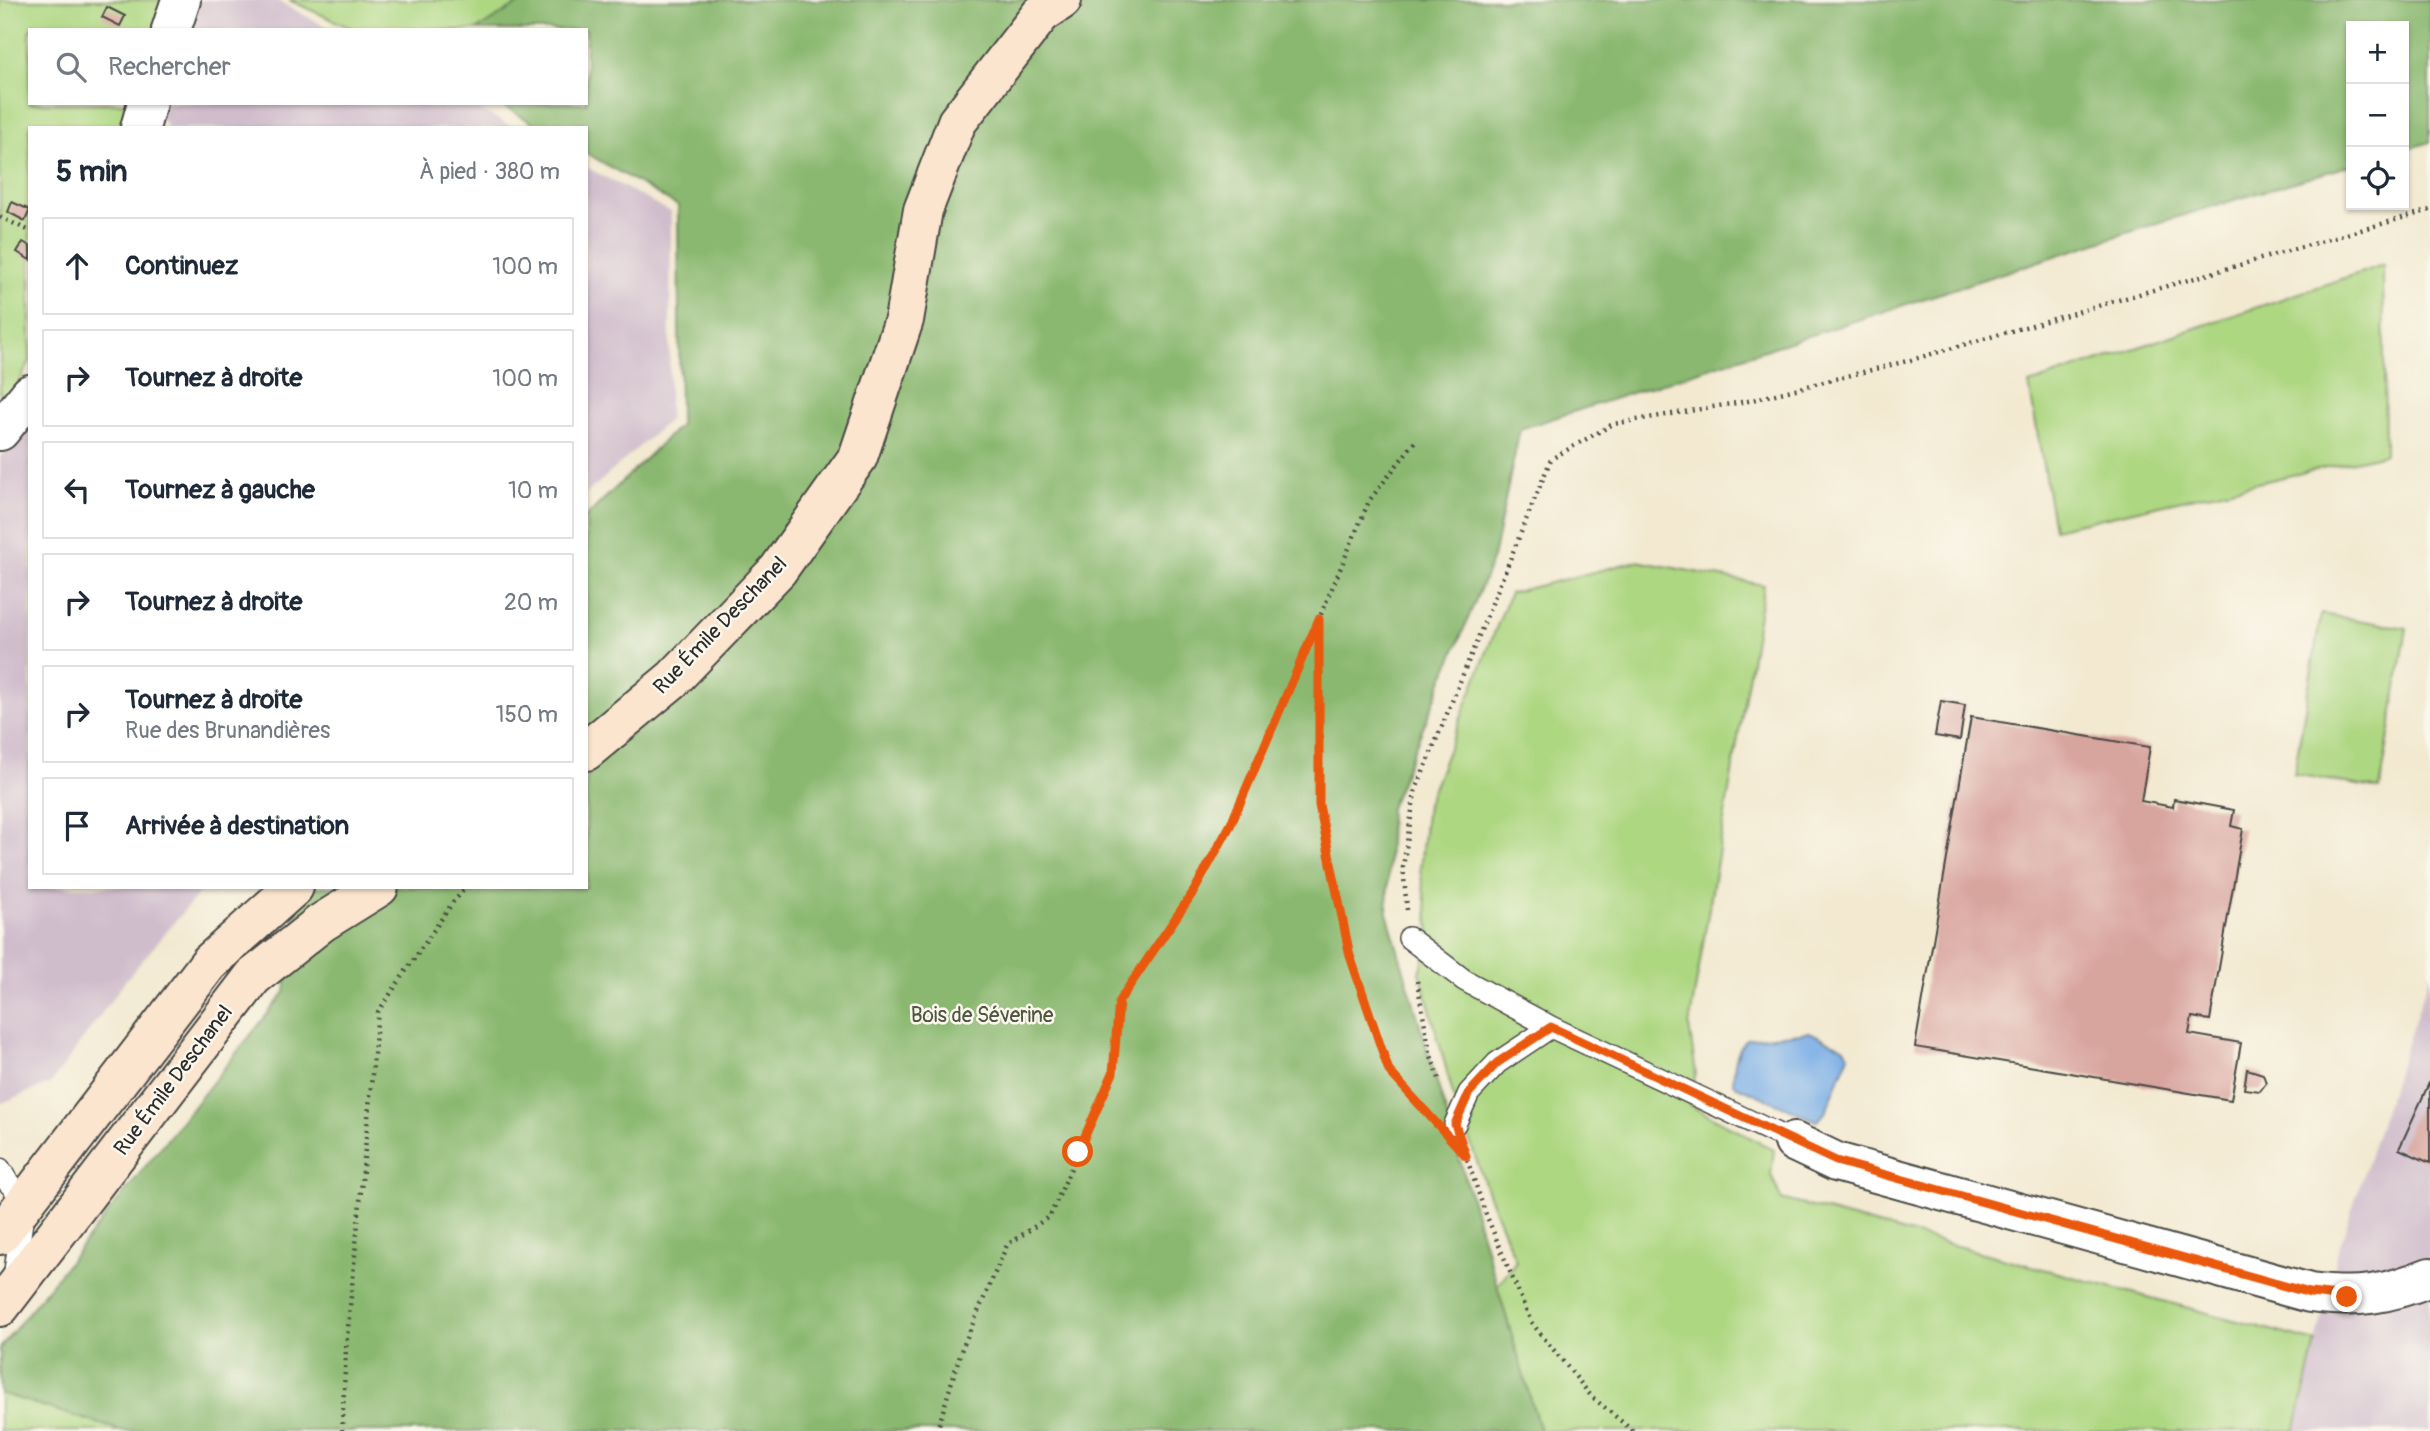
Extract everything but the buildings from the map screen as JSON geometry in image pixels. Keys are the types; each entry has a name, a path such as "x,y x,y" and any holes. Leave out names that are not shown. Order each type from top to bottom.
{"main road":[{"name":"Rue Émile Deschanel","path":"588,749 673,680 778,570 858,457 904,320 923,210 957,122 1041,14 1062,0"},
{"name":"Rue Émile Deschanel","path":"6,1299 59,1193 209,962 292,889"},
{"name":"Rue Émile Deschanel","path":"0,1235 59,1193 253,977 321,923 376,889"}],"street":[{"path":"172,28 181,0"},
{"path":"140,126 147,105"},
{"path":"0,431 28,396"},
{"path":"1794,1142 1836,1161 2310,1293 2347,1297 2391,1292 2430,1277"}],"lane":[{"path":"1409,938 1464,980 1551,1027 1794,1142"},
{"path":"1455,1124 1469,1093 1497,1063 1551,1027"},
{"path":"0,1169 7,1181 59,1193 6,1299"}],"path":[{"path":"1633,1431 1592,1397 1531,1322 1485,1212 1430,1053 1409,938 1403,867 1415,792 1551,459 1613,424 1748,401 1911,360 2430,210"},
{"path":"0,217 28,231"},
{"path":"937,1431 961,1351 1007,1245 1050,1216 1113,1073 1119,1001 1194,891 1231,824 1369,501 1417,439"},
{"path":"1319,619 1319,805 1350,956 1389,1071 1432,1118"},
{"path":"342,1431 346,1349 378,1012 453,902 465,889"},
{"path":"1457,1147 1466,1156"}],"shaded area":[{"path":"200,0 276,0 328,28 191,28"},
{"path":"164,105 472,105 510,126 167,126 161,118"},
{"path":"588,168 671,212 669,420 588,492"},
{"path":"28,427 28,889 202,889 125,981 51,1083 0,1104 0,457"},
{"path":"2430,974 2430,1431 2295,1431 2336,1257"}],"green space":[{"path":"0,0 165,0 157,28 28,28 28,105 131,105 125,126 28,126 28,365 17,386 0,405"},
{"path":"289,0 525,0 479,28 351,28"},
{"name":"Bois de Séverine","path":"525,0 2430,0 2430,142 2409,148 2409,21 2346,21 2346,166 2164,221 1520,429 1493,558 1390,808 1387,913 1540,1431 123,1431 0,1393 0,1348 285,992 298,889 588,889 588,515 680,425 678,206 588,154 588,126 538,126 502,105 588,105 588,28 479,28"},
{"path":"2383,265 2385,454 2054,529 2029,384"},
{"path":"1637,561 1764,585 1689,1026 1696,1073 1689,1105 1774,1150 1771,1175 1781,1199 2316,1342 2295,1431 1540,1431 1497,1286 1516,1261 1491,1201 1453,1094 1420,972 1431,935 1420,870 1427,804 1510,593"},
{"path":"2321,614 2407,628 2380,789 2294,774"},
{"path":"0,1393 123,1431 0,1431"}],"water":[{"path":"1809,1032 1843,1047 1849,1055 1825,1113 1817,1121 1733,1084 1737,1054 1746,1039"}],"route":[{"path":"1078,1152 1113,1073 1119,1001 1194,891 1231,824 1319,619 1319,805 1350,956 1389,1071 1466,1156 1455,1124 1469,1093 1497,1063 1551,1027 1836,1161 2310,1293 2347,1297"}]}
